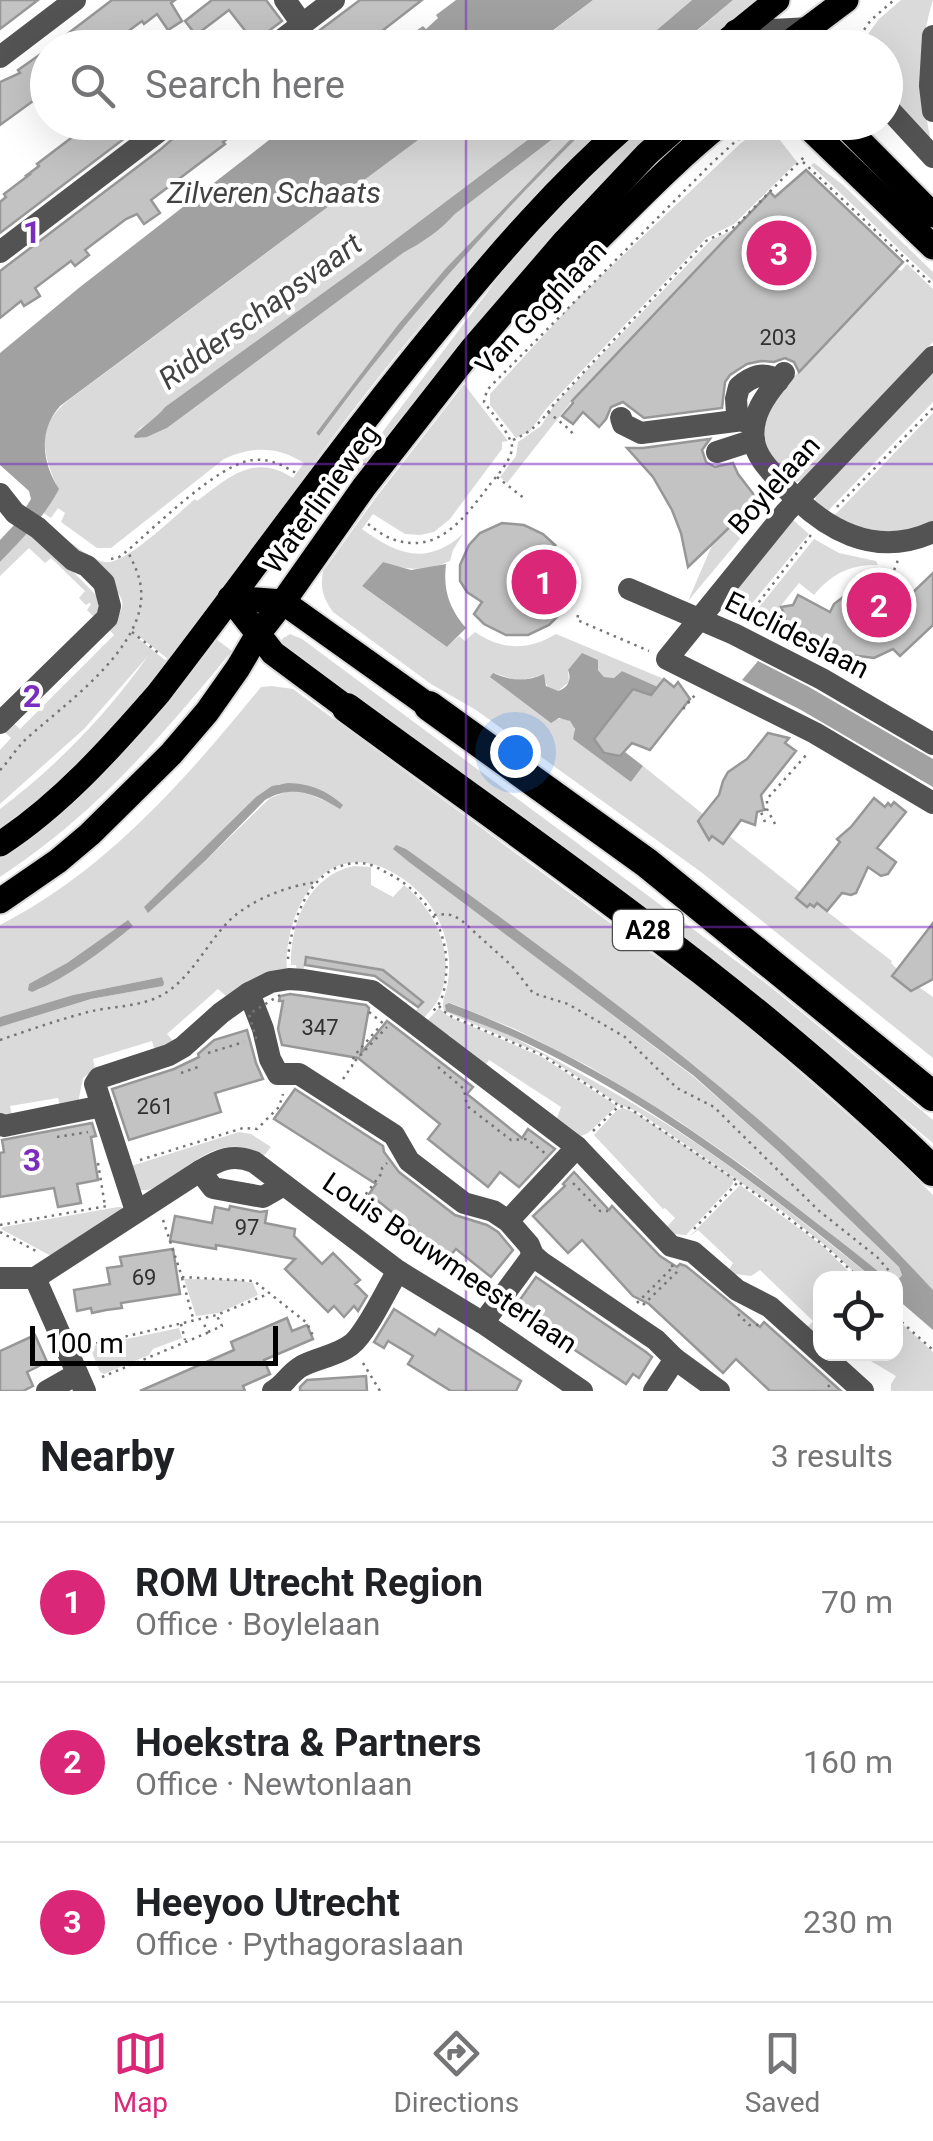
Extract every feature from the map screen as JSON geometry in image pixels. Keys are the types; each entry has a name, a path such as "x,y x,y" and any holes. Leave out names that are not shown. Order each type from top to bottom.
{"highway":[{"name":"A28","path":"429,706 647,863 933,1096"},
{"name":"A28","path":"348,708 728,991 933,1171"}],"main road":[{"path":"745,30 777,0"},
{"path":"807,30 846,0"},
{"name":"Waterlinieweg","path":"0,844 64,792 158,694 401,373 477,280 531,217 611,140"},
{"name":"Waterlinieweg","path":"0,900 68,852 171,754 207,712 364,487 472,349 565,241 663,140"},
{"path":"472,349 551,286 701,140"},
{"path":"822,140 933,247"},
{"path":"859,140 933,215"},
{"path":"230,598 283,602"},
{"name":"A28","path":"230,598 273,652 348,708"},
{"name":"A28","path":"283,602 429,706"}],"street":[{"path":"35,30 75,0"},
{"path":"285,0 302,24"},
{"path":"294,30 334,0"},
{"path":"799,30 810,28 822,0"},
{"path":"0,56 30,34"},
{"path":"933,36 933,110"},
{"path":"903,124 933,157"},
{"path":"0,252 147,140"},
{"name":"Boylelaan","path":"667,658 797,500 933,358"},
{"path":"717,452 750,429 760,404 781,377"},
{"path":"621,418 622,424 641,432 750,429"},
{"path":"750,429 764,464 797,500 836,530 865,540 902,541 933,532"},
{"path":"0,723 107,618 110,606 106,594 95,589 73,560 8,504"},
{"name":"Euclideslaan","path":"629,588 734,634 822,679 933,744"},
{"path":"667,658 820,736 933,804"},
{"path":"142,1204 120,1166 95,1084 99,1078 169,1056 221,1013 271,982 285,987 372,991 389,1020 420,1027 578,1147 670,1246 679,1261 693,1252 737,1290 770,1307 863,1391"},
{"path":"249,994 281,1083 299,1074 394,1135 409,1161 464,1203 493,1211 508,1221 529,1245 532,1255 630,1315 675,1359 718,1391"},
{"path":"0,1124 102,1106"},
{"path":"508,1221 578,1147"},
{"name":"Louis Bouwmeesterlaan","path":"35,1278 142,1204 223,1158 240,1156 254,1162 398,1270 483,1324 570,1387"},
{"name":"Louis Bouwmeesterlaan","path":"200,1170 213,1188 263,1197 284,1185"},
{"path":"483,1324 532,1255"},
{"path":"273,1391 306,1364 352,1345 398,1270"},
{"path":"0,1278 35,1278 81,1383 47,1391"},
{"path":"654,1391 675,1359"}],"path":[{"path":"864,30 894,0"},
{"name":"Van Goghlaan","path":"512,441 484,402 486,390 739,140"},
{"path":"368,524 392,540 426,543 442,537 465,516 496,476 510,455 512,441 540,423 706,241 736,226 808,152"},
{"path":"801,160 933,285"},
{"path":"548,412 573,434"},
{"path":"105,557 119,557 237,464 264,460 296,473"},
{"path":"496,476 525,499"},
{"path":"0,770 21,744 89,686 123,645 142,591 128,550"},
{"path":"886,591 895,572"},
{"path":"578,616 577,620 667,658"},
{"path":"130,632 166,658"},
{"path":"684,709 693,697"},
{"path":"775,824 767,809 768,799 820,736"},
{"path":"765,822 762,812 767,809"},
{"path":"255,1038 250,1014 285,987 288,955 301,906 330,872 360,863 397,878 424,901 446,945 445,988 439,1006 420,1027"},
{"path":"0,1040 90,1011 156,999 170,991 241,910 288,889 318,882"},
{"path":"434,915 448,914 460,919 512,966 533,993 568,1004 625,1036 676,1088 714,1107 818,1210 890,1271"},
{"path":"439,1006 448,1015 542,1054 619,1106 638,1114 739,1181 827,1248 849,1271"},
{"path":"368,1012 389,1020"},
{"path":"330,1096 352,1066 354,1056 389,1020"},
{"path":"354,1061 389,1020"},
{"path":"212,1052 241,1043"},
{"path":"438,1068 464,1089 469,1108 488,1124 509,1138 527,1139 536,1146"},
{"path":"171,1076 193,1069"},
{"path":"120,1166 243,1128 256,1129 279,1108 281,1083"},
{"path":"578,1147 619,1106"},
{"path":"53,1137 93,1131 94,1134"},
{"path":"352,1212 382,1168 404,1150"},
{"path":"630,1315 679,1261 688,1236 739,1181"},
{"path":"102,1188 105,1206"},
{"path":"579,1189 597,1208"},
{"path":"0,1225 105,1206 142,1204 182,1277 194,1320"},
{"path":"0,1232 58,1264"},
{"path":"630,1315 679,1261"},
{"path":"182,1277 254,1281 308,1322 324,1357"},
{"path":"67,1352 216,1315 270,1294"},
{"path":"732,1309 750,1324"},
{"path":"81,1383 222,1326 216,1315"},
{"path":"202,1318 207,1333"},
{"path":"903,1322 933,1350"},
{"path":"181,1323 186,1342"},
{"path":"352,1345 380,1391"},
{"path":"828,1386 832,1390"}],"shaded area":[{"path":"593,0 692,0 657,30 554,30"},
{"path":"733,0 760,0 723,30 698,30"},
{"path":"901,0 933,0 923,70 931,141 903,114 903,30 871,30"},
{"path":"418,140 527,140 165,407 139,429 138,436 147,437 167,428 431,236 551,140 570,140 446,268 316,433 319,436 415,313 519,197 575,140 596,140 499,237 393,359 172,662 139,639 170,664 87,758 0,833 0,809 80,738 148,656 84,729 0,804 0,750 11,738 2,730 11,721 20,729 114,635 107,627 122,608 119,594 56,532 92,557 113,561 137,548 195,499 242,471 266,467 293,478 304,463 274,451 254,450 224,459 111,548 97,548 61,522 65,513 58,508 51,518 42,512 48,507 56,484 45,448 47,428 59,408"},
{"path":"627,140 649,140 578,210 357,479 351,474 534,230"},
{"path":"780,140 797,162 734,224 706,238 546,409 530,431 516,438 490,405 490,394 575,301 741,143"},
{"path":"814,163 843,185 933,272 933,281 811,165"},
{"path":"733,230 571,402 507,483 500,477 516,456 518,442 541,426 554,405 711,240"},
{"path":"907,264 933,289 933,342 796,482 765,454 764,417 784,387 896,268 901,271"},
{"path":"933,371 933,402 825,514 815,501 816,494"},
{"path":"464,384 508,441 502,442 502,449 450,519 434,532 405,534 373,514 362,529 387,545 412,553 437,550 463,534 450,561 416,569 383,562 362,586 447,647 459,636 465,641 475,632 515,646 556,634 664,679 658,687 622,671 614,678 604,677 598,670 598,660 568,670 569,682 558,691 548,688 543,675 518,681 494,673 555,720 569,721 575,734 631,782 643,766 703,814 699,823 709,839 712,836 723,843 729,836 800,892 796,898 807,907 817,904 892,961 897,969 892,976 903,985 906,981 909,990 919,987 933,997 933,1058 701,872 333,612 323,593 323,571"},
{"path":"933,413 933,525 895,536 831,519"},
{"path":"751,507 759,516 688,601 713,543"},
{"path":"793,520 809,534 740,618 719,608"},
{"path":"31,529 97,596 99,609 94,617 87,610 91,604 86,605 79,598 85,591 51,558 45,563 29,548 0,576 0,562"},
{"path":"814,539 839,553 876,561 878,565 842,572 814,595 799,583 763,628 748,621"},
{"path":"290,634 302,639 767,984 933,1120 933,1143 752,993 282,646 282,639"},
{"path":"216,639 232,651 152,745 96,801 0,877 0,857 27,838"},
{"path":"261,687 293,689 731,1012 888,1150 933,1195 933,1290 792,1150 696,1067 394,849 694,1077 777,1150 900,1271 877,1271 749,1170 590,1067 515,1029 448,1002 592,1080 676,1130 752,1183 864,1271 853,1271 785,1213 638,1112 620,1105 544,1055 444,1011 449,955 435,913 403,879 366,863 344,864 311,887 292,928 287,973 226,996 218,989 167,1034 174,1042 155,1050 152,1041 93,1059 95,1069 83,1078 78,1103 61,1109 58,1098 10,1106 12,1116 0,1114 0,1027 91,999 162,986 162,977 73,995 0,1017 0,925 39,903 110,850 204,755","holes":["279,784 335,799 330,803 304,792 289,791 270,798 207,859 144,908","127,921 132,926 38,990 28,986"]},
{"path":"354,866 371,867 371,885 393,897 404,885 433,919 444,948 445,978 438,1000 423,1019 415,1012 423,1001 383,969 307,956 303,971 297,972 296,965 291,965 294,933 305,903 325,879"},
{"path":"439,1008 448,1016 542,1057 617,1106 581,1136 557,1118 561,1107 489,1060 484,1067 449,1035 446,1039 425,1023"},
{"path":"623,1108 733,1178 733,1184 686,1235 674,1234 666,1228 675,1218 594,1135"},
{"path":"239,1132 251,1134 271,1147 263,1157 250,1150 225,1147 192,1163 159,1186 140,1190 131,1166"},
{"path":"740,1185 823,1246 848,1271 813,1271 813,1321 760,1270 751,1276 727,1273 733,1263 698,1230 689,1237"},
{"path":"122,1207 53,1257 1,1229 3,1227"},
{"path":"184,1279 253,1283 258,1295 219,1313 196,1316"},
{"path":"903,1324 933,1352 933,1391 891,1391 896,1376 871,1361 903,1361"},
{"path":"179,1328 182,1338 104,1374 91,1350 93,1346"}],"water":[{"path":"456,0 593,0 553,30 417,30 423,26 426,29 438,18 436,15"},
{"path":"692,0 733,0 697,30 657,30"},
{"name":"Zilveren Schaats","path":"269,140 418,140 60,406 45,437 46,459 59,489 40,518 0,562 0,540 31,499 29,491 0,465 0,353"},
{"name":"Zilveren Schaats","path":"527,140 552,140 431,236 167,428 135,438 165,407"},
{"path":"570,140 575,140 415,313 319,436 316,433 446,268"},
{"path":"383,562 411,570 446,564 448,598 466,628 447,647 362,586"},
{"path":"582,653 598,660 598,670 604,677 614,678 622,671 658,687 647,700 647,694 633,689 594,739 606,755 609,752 619,756 625,752 643,766 631,782 573,739 575,729 570,721 559,718 551,723 490,677 493,673 525,679 544,674 546,686 558,691 568,683 568,670"},
{"path":"758,661 933,759 933,787 742,680"},
{"path":"288,783 318,789 343,805 340,809 313,795 294,792 265,800 148,913 144,907 256,797 272,786"},
{"path":"396,845 406,849 538,945 710,1079 799,1156 933,1290 933,1330 903,1304 903,1271 694,1076 393,849"},
{"path":"128,920 133,926 85,963 46,986 28,990 29,984"},
{"path":"162,977 163,986 91,999 0,1027 0,1017 73,995"},
{"path":"449,1003 542,1043 673,1118 756,1176 877,1271 864,1271 745,1177 606,1085 511,1036 446,1011 445,1005"}],"building":[{"path":"0,0 38,0 0,29"},
{"path":"112,0 175,0 171,3 182,21 168,30 157,14 130,30 73,30"},
{"path":"212,0 266,0 282,21 270,30 245,30 229,10 203,30 192,30 185,21"},
{"path":"360,0 422,0 383,30 320,30"},
{"path":"30,62 30,103 0,125 0,82 20,73 18,70"},
{"path":"69,140 122,140 0,233 0,202 6,197 4,194"},
{"path":"171,140 226,140 151,200 160,213 144,224 137,214 126,219 85,250 89,255 75,266 71,261 35,288 40,296 24,306 21,301 0,318 0,271"},
{"path":"806,170 903,262 799,372 794,362 785,358 747,364 725,382 722,408 644,418 623,402 611,407 599,427 583,412 573,424 562,416 770,192 775,197"},
{"path":"710,439 702,450 706,462 715,467 733,463 758,500 688,567 672,510 653,477 627,448"},
{"path":"502,523 524,525 543,534 555,545 540,552 562,567 569,579 562,612 549,625 528,635 506,635 484,624 474,614 482,602 467,592 460,581 460,565 469,545 480,533"},
{"path":"933,573 933,625 900,656 893,649 874,658 851,655 846,664 781,628 786,618 781,607 793,605 798,595 830,612 847,594 864,587 881,589 903,602"},
{"path":"664,679 674,687 678,682 690,699 650,750 632,743 620,756 604,753 594,739 633,689 651,695"},
{"path":"768,733 789,738 785,743 796,751 761,795 764,810 757,812 755,825 741,820 723,844 712,836 709,840 698,821 719,795 728,772 747,759"},
{"path":"874,798 885,807 894,802 906,812 877,848 896,862 888,874 881,876 868,867 856,893 842,893 827,911 817,903 807,907 796,898 840,842 837,839"},
{"path":"933,923 933,979 911,991 892,976"},
{"path":"306,957 383,970 423,1002 418,1007 375,976 305,965"},
{"path":"290,994 366,1005 369,1008 361,1053 387,1021 473,1087 467,1094 522,1138 528,1129 555,1149 519,1187 500,1172 488,1187 428,1139 440,1124 358,1058 282,1045 278,1029 283,1001 279,1001 280,996"},
{"path":"247,1030 263,1079 215,1093 221,1112 129,1140 112,1089 174,1069 199,1057 214,1040"},
{"path":"295,1089 383,1146 399,1172 455,1215 498,1232 513,1250 491,1277 456,1249 449,1257 369,1194 376,1184 274,1119"},
{"path":"92,1123 98,1180 77,1184 81,1203 58,1207 54,1188 0,1197 2,1140"},
{"path":"574,1172 660,1256 677,1267 686,1266 760,1327 764,1322 841,1391 770,1391 736,1359 723,1373 649,1304 633,1296 582,1240 568,1253 533,1216"},
{"path":"230,1206 267,1211 265,1223 295,1229 294,1236 322,1264 333,1253 360,1280 355,1284 367,1296 358,1311 354,1306 344,1317 334,1306 328,1312 285,1269 295,1259 170,1241 175,1216 212,1223 215,1207 229,1210"},
{"path":"173,1249 180,1294 121,1303 122,1308 92,1313 91,1308 77,1311 74,1290 110,1284 107,1268 122,1266 120,1257"},
{"path":"536,1277 652,1357 639,1378 633,1374 626,1384 519,1313 524,1306 519,1301"},
{"path":"394,1309 435,1335 439,1329 521,1381 516,1391 451,1391 408,1364 413,1356 388,1341 384,1348 374,1342"},
{"path":"287,1318 292,1331 307,1325 313,1339 264,1360 270,1374 243,1386 245,1391 140,1391 234,1350 231,1342"},
{"path":"35,1335 47,1362 27,1372 33,1386 23,1391 0,1391 0,1351"},
{"path":"366,1376 367,1391 300,1391 307,1380"}],"place":[{"name":"Heeyoo Utrecht","path":"779,253"},
{"name":"ROM Utrecht Region","path":"544,582"},
{"name":"Hoekstra & Partners","path":"879,605"}],"water label":[{"name":"Ridderschapsvaart","path":"260,311"}]}
